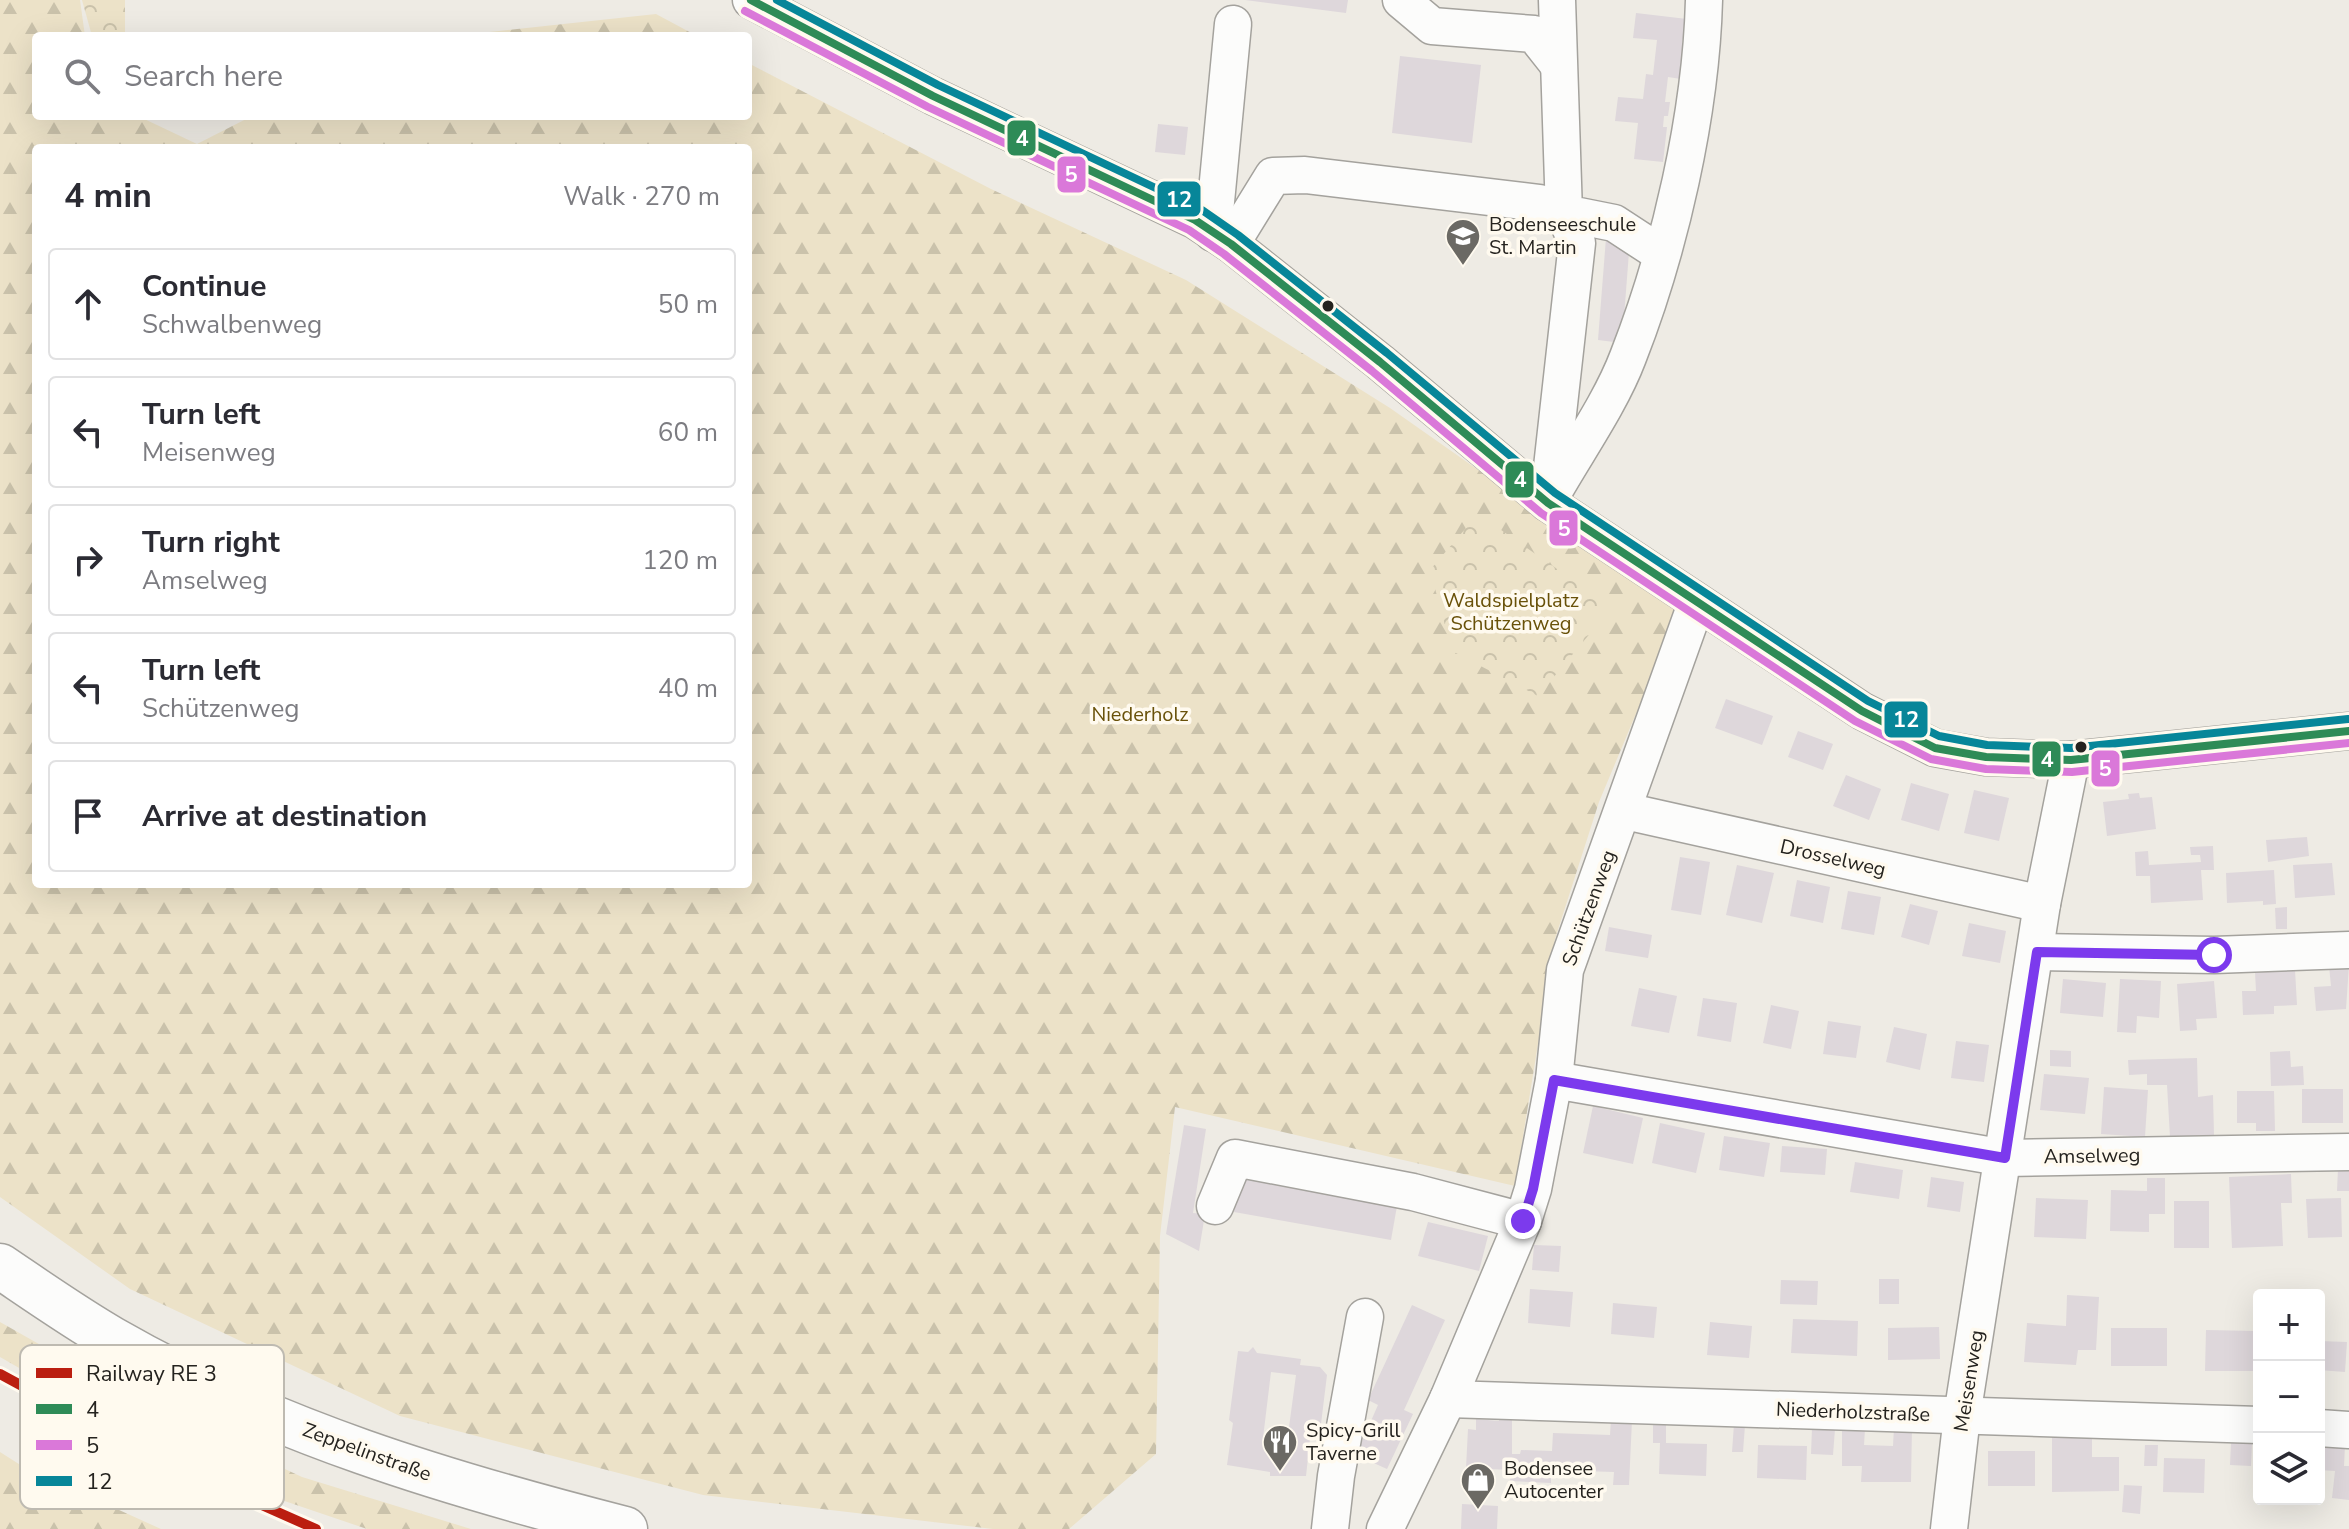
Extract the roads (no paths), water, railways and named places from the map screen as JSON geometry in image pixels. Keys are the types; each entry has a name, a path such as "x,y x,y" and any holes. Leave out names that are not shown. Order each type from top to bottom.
{"main road":[{"name":"Zeppelinstraße","path":"0,1266 123,1345"},
{"name":"Zeppelinstraße","path":"284,1421 392,1465 625,1529"}],"street":[{"path":"751,0 933,96 1213,232 1548,503 1696,604 1862,711 1935,748 1986,757 2071,760 2349,731"},
{"path":"1401,0 1432,26 1534,34 1557,63"},
{"path":"1548,503 1577,243 1564,213 1557,0"},
{"path":"1548,503 1628,359 1671,219 1702,64 1704,0"},
{"path":"1213,232 1233,24"},
{"path":"1213,232 1273,176 1305,175 1524,201 1614,223 1660,253"},
{"name":"Schützenweg","path":"1385,1529 1448,1399 1523,1221 1533,1189 1554,1080 1565,970 1625,811 1696,604"},
{"name":"Meisenweg","path":"1949,1529 1962,1416 2005,1158 2042,904 2071,760"},
{"name":"Drosselweg","path":"1625,811 2042,904"},
{"path":"2037,952 2214,955 2349,950"},
{"name":"Amselweg","path":"1554,1080 2005,1158 2349,1152"},
{"path":"1215,1206 1235,1158 1413,1192 1523,1221"},
{"path":"1330,1529 1336,1476 1365,1317"},
{"name":"Niederholzstraße","path":"1448,1399 2253,1425"},
{"path":"2325,1428 2349,1430"}],"place":[{"name":"Bodenseeschule St. Martin","path":"1463,267"},
{"name":"Spicy-Grill Taverne","path":"1280,1473"},
{"name":"Bodensee Autocenter","path":"1478,1511"}],"park label":[{"name":"Waldspielplatz Schützenweg","path":"1511,612"},
{"name":"Niederholz","path":"1140,714"}]}
